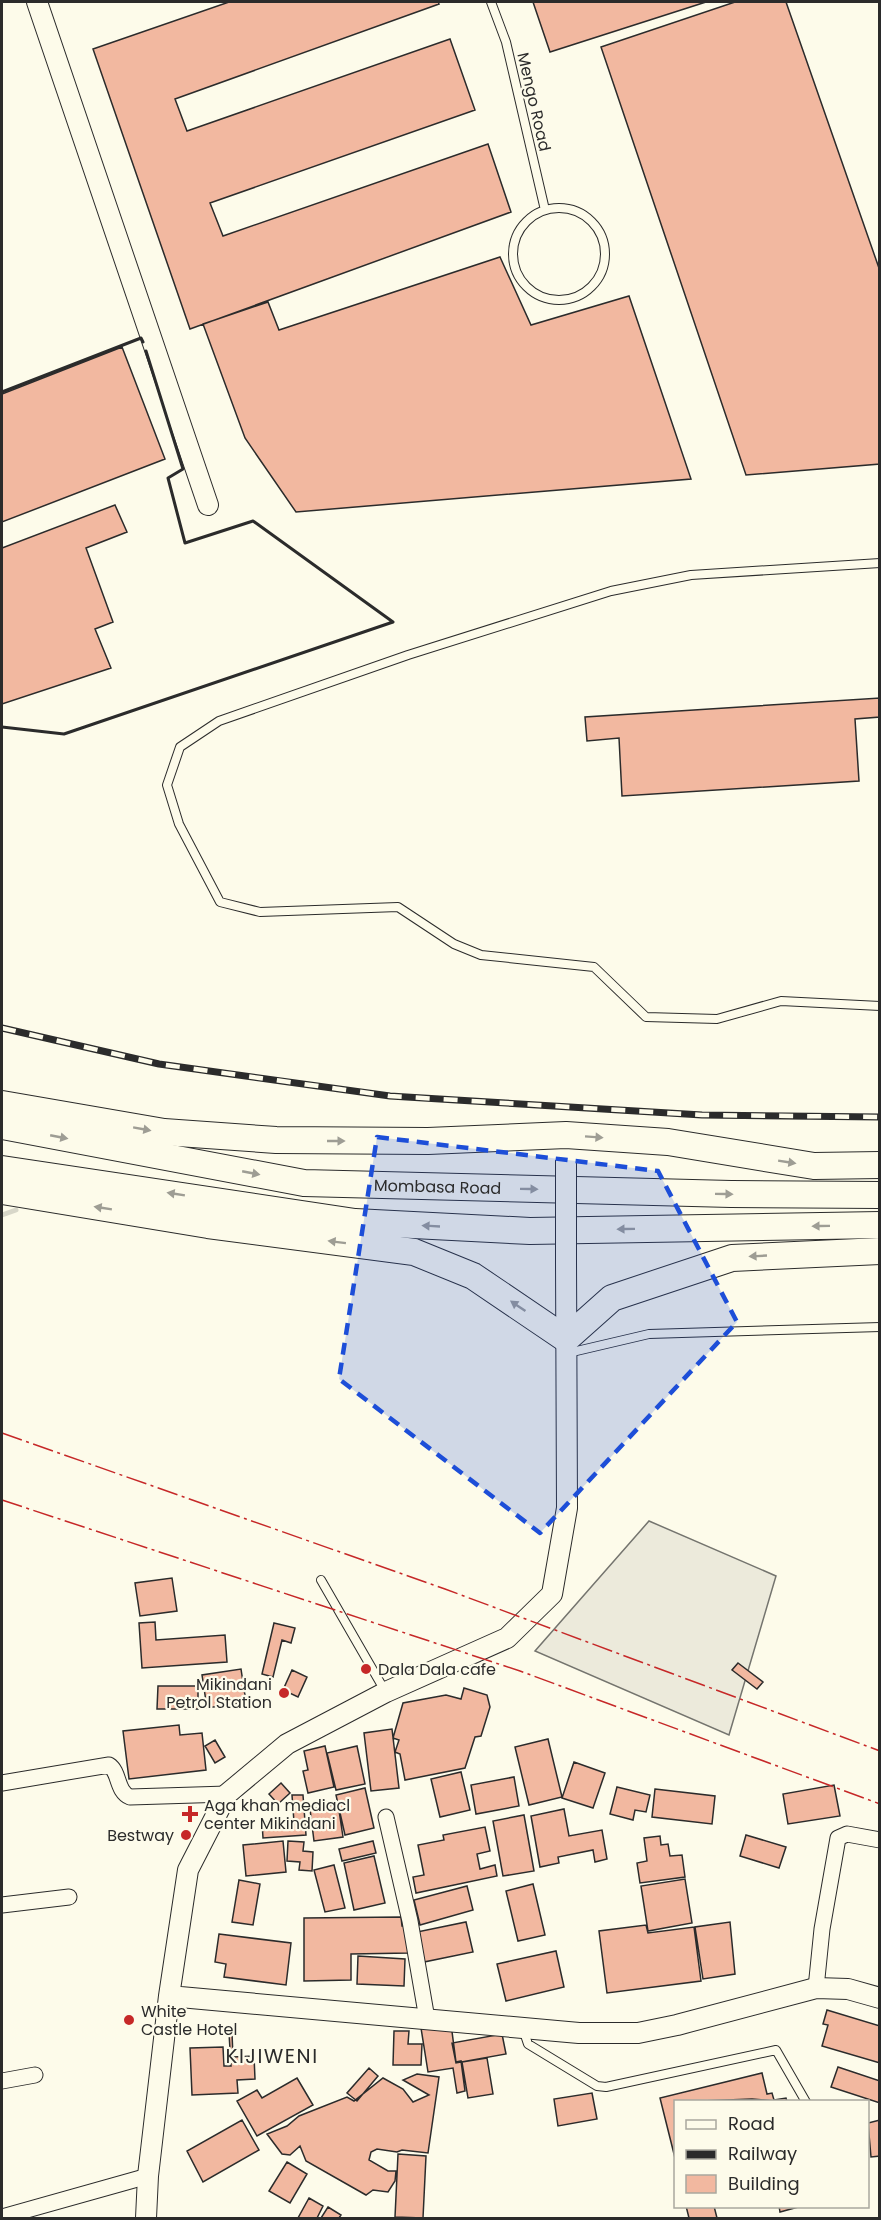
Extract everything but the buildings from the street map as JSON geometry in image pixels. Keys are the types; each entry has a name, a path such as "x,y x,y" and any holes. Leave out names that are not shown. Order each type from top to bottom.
{"highway":[{"path":"2,1104 164,1132 276,1140 428,1141 566,1135 668,1142 814,1166 879,1165"},
{"name":"Mombasa Road","path":"2,1126 304,1183 731,1194 879,1195"},
{"path":"2,1169 355,1222 530,1231 879,1225"},
{"path":"2,1191 208,1225 414,1252 473,1276 566,1346 612,1298 732,1258 879,1251"}],"street":[{"path":"36,2 208,505"},
{"path":"146,2218 148,2176 169,1996 188,1870 227,1794 286,1743 386,1692 507,1638 552,1594 567,1508 566,1135"},
{"path":"2,1783 109,1765 113,1768 121,1790 130,1797 227,1794"},
{"path":"386,1817 410,1921 427,2019"},
{"path":"816,1988 822,1929 838,1838 847,1834 879,1840"},
{"path":"2,1905 69,1897"},
{"path":"169,1996 579,2033 638,2033 678,2025 816,1988 848,1989 879,1998"},
{"path":"2,2082 35,2075"},
{"path":"2,2217 32,2211 148,2176"}],"lane":[{"name":"Mengo Road","path":"491,2 506,42 545,210"},
{"path":"561,207 577,211 594,222 603,236 606,251 601,274 586,292 571,298 548,299 533,292 522,280 515,266 513,255 519,232 535,214 545,210 561,207"},
{"path":"879,562 691,575 611,591 408,655 219,721 180,747 167,785 179,824 220,902 260,912 398,908 454,944 481,955 594,967 646,1017 717,1019 781,1001 879,1006"},
{"path":"566,1346 650,1334 879,1327"},
{"path":"321,1580 386,1692"},
{"path":"523,2028 528,2044 597,2086 606,2087 776,2050 805,2100"}],"highlighted area":[{"path":"377,1137 658,1171 737,1322 540,1533 339,1379"}],"shaded area":[{"path":"649,1521 776,1576 729,1735 535,1651"}],"waterway":[{"path":"2,1215 16,1210"}],"railway":[{"path":"2,1028 159,1064 390,1096 702,1115 880,1117"}],"wall":[{"path":"2,392 141,338 143,342"},
{"path":"146,351 183,469 168,478 185,543 253,521 393,622"},
{"path":"2,727 64,734 393,622"}],"power":[{"path":"2,1433 445,1589 880,1751"},
{"path":"2,1500 520,1671 880,1804"}],"place":[{"name":"Dala Dala cafe","path":"366,1669"},
{"name":"Mikindani Petrol Station","path":"284,1693"},
{"name":"Aga khan mediacl center Mikindani","path":"190,1814"},
{"name":"Bestway","path":"186,1835"},
{"name":"White Castle Hotel","path":"129,2020"}],"district":[{"name":"KIJIWENI","path":"272,2056"}]}
